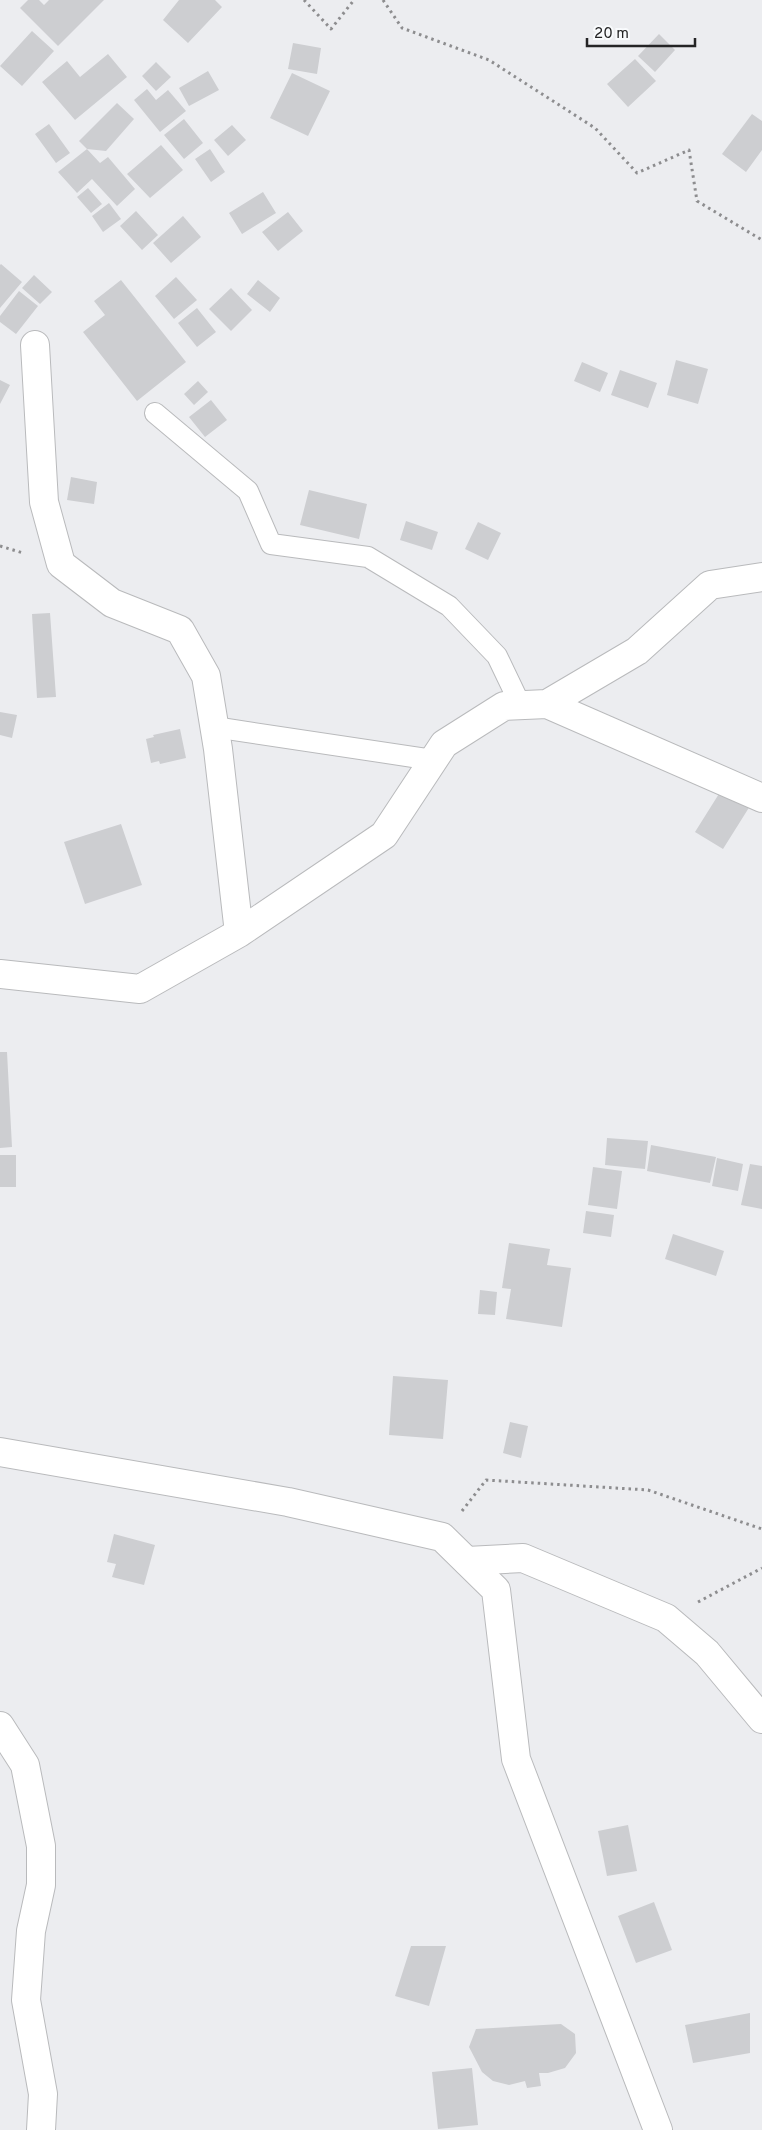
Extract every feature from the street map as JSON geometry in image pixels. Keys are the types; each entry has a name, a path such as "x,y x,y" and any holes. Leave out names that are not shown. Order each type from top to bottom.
{"street":[{"path":"35,345 44,502 61,564 112,603 180,630 206,676 239,933"},
{"path":"547,704 637,651 710,585 762,577"},
{"path":"0,974 140,989 239,933 384,835 444,744 504,706 547,704 762,798"},
{"path":"0,1454 288,1502 442,1537 496,1590 516,1759 658,2130"},
{"path":"467,1561 523,1558 666,1618 707,1653 762,1719"},
{"path":"0,1726 25,1765 41,1846 41,1885 31,1931 26,2000 43,2094 41,2130"}],"lane":[{"path":"155,413 248,491 271,544 368,557 449,606 497,656 520,704"},
{"path":"214,728 433,760"}],"path":[{"path":"304,0 331,30 354,0"},
{"path":"383,0 402,28 490,60 595,128 637,173 690,150 697,201 762,240"},
{"path":"442,1537 486,1480 648,1490 762,1529"},
{"path":"666,1618 762,1568"}],"building":[{"path":"28,0 39,0 44,5 49,0 104,0 58,46 20,8"},
{"path":"179,0 215,0 222,7 188,43 163,20"},
{"path":"32,31 54,51 22,86 0,66"},
{"path":"659,34 675,50 655,72 638,56"},
{"path":"293,43 321,48 317,74 288,69"},
{"path":"108,54 127,77 75,120 42,82 67,61 80,77"},
{"path":"635,59 656,81 628,107 607,84"},
{"path":"156,62 171,77 156,91 142,76"},
{"path":"208,71 219,90 189,106 179,88"},
{"path":"292,73 330,91 308,136 270,118"},
{"path":"147,89 156,100 168,90 186,111 160,132 134,100"},
{"path":"117,103 134,119 106,151 87,149 79,141"},
{"path":"752,114 762,121 762,150 746,172 722,154"},
{"path":"184,119 203,143 184,159 164,135"},
{"path":"49,124 70,153 56,163 35,134"},
{"path":"232,125 246,140 228,156 214,140"},
{"path":"161,145 183,170 150,198 127,174"},
{"path":"87,149 100,163 108,157 135,189 117,206 92,179 77,193 58,172"},
{"path":"210,149 225,172 211,182 195,159"},
{"path":"88,188 102,204 91,213 77,197"},
{"path":"263,192 276,213 242,234 229,213"},
{"path":"109,203 121,219 103,232 92,216"},
{"path":"136,211 158,235 142,250 120,226"},
{"path":"288,212 303,231 278,251 262,232"},
{"path":"183,216 201,237 171,263 153,243"},
{"path":"0,265 22,282 0,308"},
{"path":"34,275 52,292 40,304 22,288"},
{"path":"176,277 197,300 174,319 155,296"},
{"path":"121,280 186,362 137,401 83,332 105,315 94,301"},
{"path":"258,280 280,298 270,312 247,294"},
{"path":"231,288 252,310 231,331 209,309"},
{"path":"19,291 38,306 16,334 0,322 0,316"},
{"path":"197,308 216,332 197,347 178,323"},
{"path":"676,360 708,369 698,404 667,395"},
{"path":"582,362 608,373 600,392 574,381"},
{"path":"620,370 657,383 648,408 611,395"},
{"path":"0,380 10,385 0,404"},
{"path":"198,381 208,392 194,405 184,394"},
{"path":"211,400 227,420 205,437 189,417"},
{"path":"71,477 97,482 94,504 67,500"},
{"path":"309,490 367,504 359,539 300,525"},
{"path":"406,521 438,532 432,550 400,540"},
{"path":"478,522 501,533 488,560 465,549"},
{"path":"50,613 56,697 37,698 32,614"},
{"path":"0,712 17,715 12,738 0,735"},
{"path":"180,729 186,758 160,764 159,761 151,763 146,739 154,737 153,735"},
{"path":"722,789 750,806 723,849 695,832"},
{"path":"121,824 142,885 85,904 64,842"},
{"path":"0,1052 7,1052 12,1147 0,1148"},
{"path":"607,1138 648,1141 645,1169 605,1165"},
{"path":"651,1145 716,1157 710,1183 647,1171"},
{"path":"0,1155 16,1155 16,1187 0,1187"},
{"path":"717,1158 743,1164 738,1191 712,1186"},
{"path":"750,1164 762,1166 762,1209 741,1205"},
{"path":"593,1167 622,1171 617,1209 588,1205"},
{"path":"586,1211 614,1215 611,1237 583,1233"},
{"path":"673,1234 724,1251 716,1276 665,1259"},
{"path":"509,1243 550,1249 547,1265 571,1268 562,1327 506,1319 511,1289 502,1288"},
{"path":"480,1290 497,1292 495,1315 478,1314"},
{"path":"393,1376 448,1380 443,1439 389,1435"},
{"path":"510,1422 528,1426 521,1458 503,1453"},
{"path":"114,1534 155,1545 144,1585 112,1577 116,1564 107,1562"},
{"path":"628,1825 637,1871 607,1876 598,1831"},
{"path":"654,1902 672,1950 636,1963 618,1916"},
{"path":"411,1946 446,1946 429,2006 395,1996"},
{"path":"750,2013 750,2053 693,2063 685,2025"},
{"path":"561,2024 575,2034 576,2053 565,2068 548,2073 539,2073 541,2086 527,2088 525,2081 509,2085 493,2081 482,2072 469,2047 476,2029"},
{"path":"472,2068 478,2125 438,2129 432,2072"}]}
